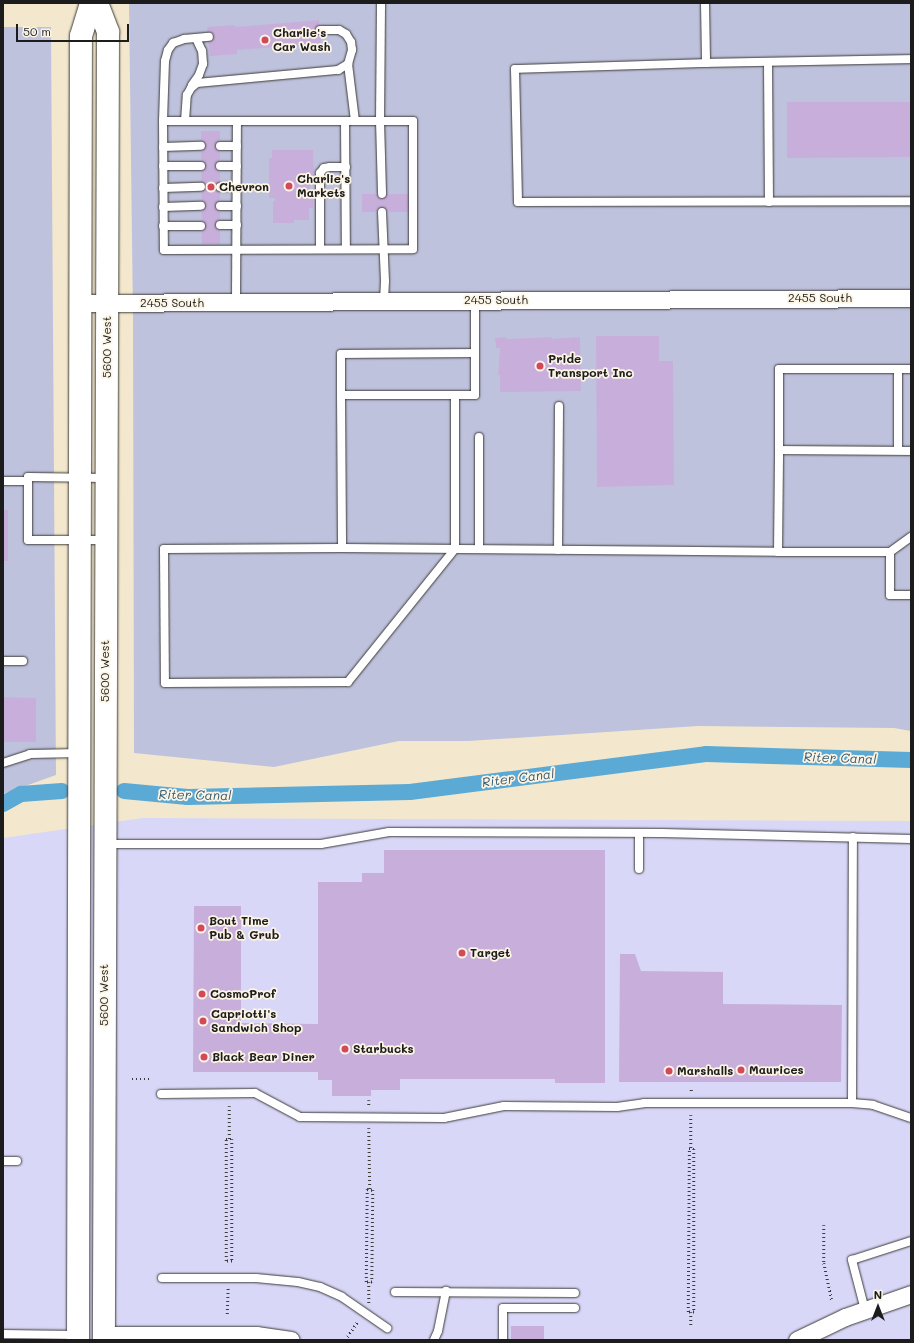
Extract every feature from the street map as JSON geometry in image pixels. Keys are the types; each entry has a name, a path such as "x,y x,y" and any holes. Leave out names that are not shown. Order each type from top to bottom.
{"main road":[{"name":"5600 West","path":"90,1338 98,1333 94,1328 91,1318 91,1217 88,1203 78,1181 81,36 91,3"},
{"name":"5600 West","path":"90,1338 105,844 108,32 97,3"}],"street":[{"name":"2455 South","path":"80,304 911,298"},
{"path":"797,1340 865,1310 911,1294"},
{"path":"90,1338 238,1334 291,1340"}],"lane":[{"path":"381,3 380,121 382,194"},
{"path":"705,3 706,63"},
{"path":"320,30 339,30 346,34 351,42 352,50 348,64 355,121"},
{"path":"163,121 413,121 413,249 164,250 163,121 164,61 168,50 173,43 184,39 209,37"},
{"path":"185,121 187,94 199,75 203,64 202,51 196,38"},
{"path":"911,59 515,69 518,202 911,201"},
{"path":"768,62 769,202"},
{"path":"191,88 196,83 205,81 338,70 348,64"},
{"path":"236,302 237,121"},
{"path":"345,121 346,249"},
{"path":"163,147 201,146"},
{"path":"220,146 237,146"},
{"path":"163,166 202,166"},
{"path":"220,166 237,166"},
{"path":"320,249 320,173 324,168 346,167"},
{"path":"163,188 202,187"},
{"path":"220,187 237,187"},
{"path":"163,206 202,206"},
{"path":"220,206 237,206"},
{"path":"382,212 384,301"},
{"path":"220,225 236,225"},
{"path":"163,226 202,226"},
{"path":"341,395 475,395 475,300"},
{"path":"342,548 341,354 475,353"},
{"path":"778,552 779,369 911,369"},
{"path":"898,369 898,450"},
{"path":"456,395 454,549 348,682 166,683 164,549 342,548 454,549 479,549 778,552 890,552 911,536"},
{"path":"558,550 559,406"},
{"path":"479,437 479,549"},
{"path":"779,450 911,450"},
{"path":"106,478 28,477 28,540 106,540"},
{"path":"3,481 28,481"},
{"path":"890,552 890,595 911,595"},
{"path":"3,660 23,661"},
{"path":"3,763 30,754 80,753"},
{"path":"105,844 321,844 389,832 639,833 911,839"},
{"path":"639,833 639,869"},
{"path":"852,1103 853,837"},
{"path":"161,1094 255,1093 300,1117 444,1118 504,1106 617,1107 644,1103 852,1103 873,1105 911,1118"},
{"path":"3,1161 17,1161"},
{"path":"865,1310 852,1260 911,1241"},
{"path":"162,1278 256,1278 298,1282 320,1287 342,1297 387,1328"},
{"path":"395,1292 446,1291 575,1293"},
{"path":"434,1340 438,1331 446,1291"},
{"path":"503,1340 503,1308 575,1308"},
{"path":"3,1334 90,1338"}],"path":[{"path":"132,1079 150,1079"},
{"path":"691,1091 692,1087"},
{"path":"369,1100 369,1106"},
{"path":"229,1106 229,1139 226,1139 226,1261 229,1261"},
{"path":"691,1115 691,1149 689,1149 688,1312 691,1312 691,1326"},
{"path":"369,1282 372,1282 373,1190 370,1190 370,1128"},
{"path":"228,1267 229,1261 232,1261 232,1139 229,1139"},
{"path":"691,1149 694,1149 694,1312 691,1312"},
{"path":"369,1303 369,1282 366,1282 367,1189 370,1190"},
{"path":"824,1225 824,1263 832,1300"},
{"path":"227,1314 228,1286"},
{"path":"345,1340 358,1320"}],"shaded area":[{"path":"129,3 911,3 911,731 894,728 698,726 468,741 399,741 274,767 134,753 133,319"},
{"path":"3,27 51,27 56,775 3,794"},
{"path":"142,818 911,821 911,1340 3,1340 3,838"}],"building":[{"name":"Charlie's Car Wash","path":"319,20 321,43 275,50 275,47 237,50 237,54 210,56 207,27 235,25 235,27"},
{"path":"787,102 911,102 911,157 787,158"},
{"name":"Chevron","path":"201,131 220,131 220,244 202,244"},
{"name":"Charlie's Markets","path":"272,150 313,150 314,181 310,181 310,190 313,190 313,208 309,208 309,220 294,220 294,223 273,223 273,201 275,201 275,198 269,198 269,158 272,158"},
{"path":"362,194 409,194 409,212 362,212"},
{"path":"596,336 659,336 659,361 673,361 674,485 597,487"},
{"path":"506,337 506,339 552,337 552,339 580,337 581,391 500,392 500,375 498,375 500,348 496,348 495,338"},
{"path":"3,510 8,510 8,561 3,561"},
{"path":"3,697 36,698 36,742 3,742"},
{"name":"Target","path":"384,850 605,850 605,1083 555,1083 555,1079 400,1079 400,1090 371,1090 371,1096 332,1096 332,1080 318,1080 318,1072 193,1072 194,906 241,906 241,1023 318,1024 318,882 362,882 362,873 384,873"},
{"path":"620,954 635,954 641,971 723,972 723,1004 842,1005 841,1082 619,1082"},
{"path":"511,1326 544,1326 544,1340 511,1340"}],"waterway":[{"name":"Riter Canal","path":"124,791 188,797 410,792 706,754 911,760"},
{"name":"Riter Canal","path":"3,804 21,794 62,791"}],"place":[{"name":"Charlie's Car Wash","path":"265,40"},
{"name":"Charlie's Markets","path":"289,186"},
{"name":"Chevron","path":"211,187"},
{"name":"Pride Transport Inc","path":"540,366"},
{"name":"Bout Time Pub & Grub","path":"201,928"},
{"name":"Target","path":"462,953"},
{"name":"CosmoProf","path":"202,994"},
{"name":"Capriotti's Sandwich Shop","path":"203,1021"},
{"name":"Starbucks","path":"345,1049"},
{"name":"Black Bear Diner","path":"204,1057"},
{"name":"Maurices","path":"741,1070"},
{"name":"Marshalls","path":"669,1071"}]}
